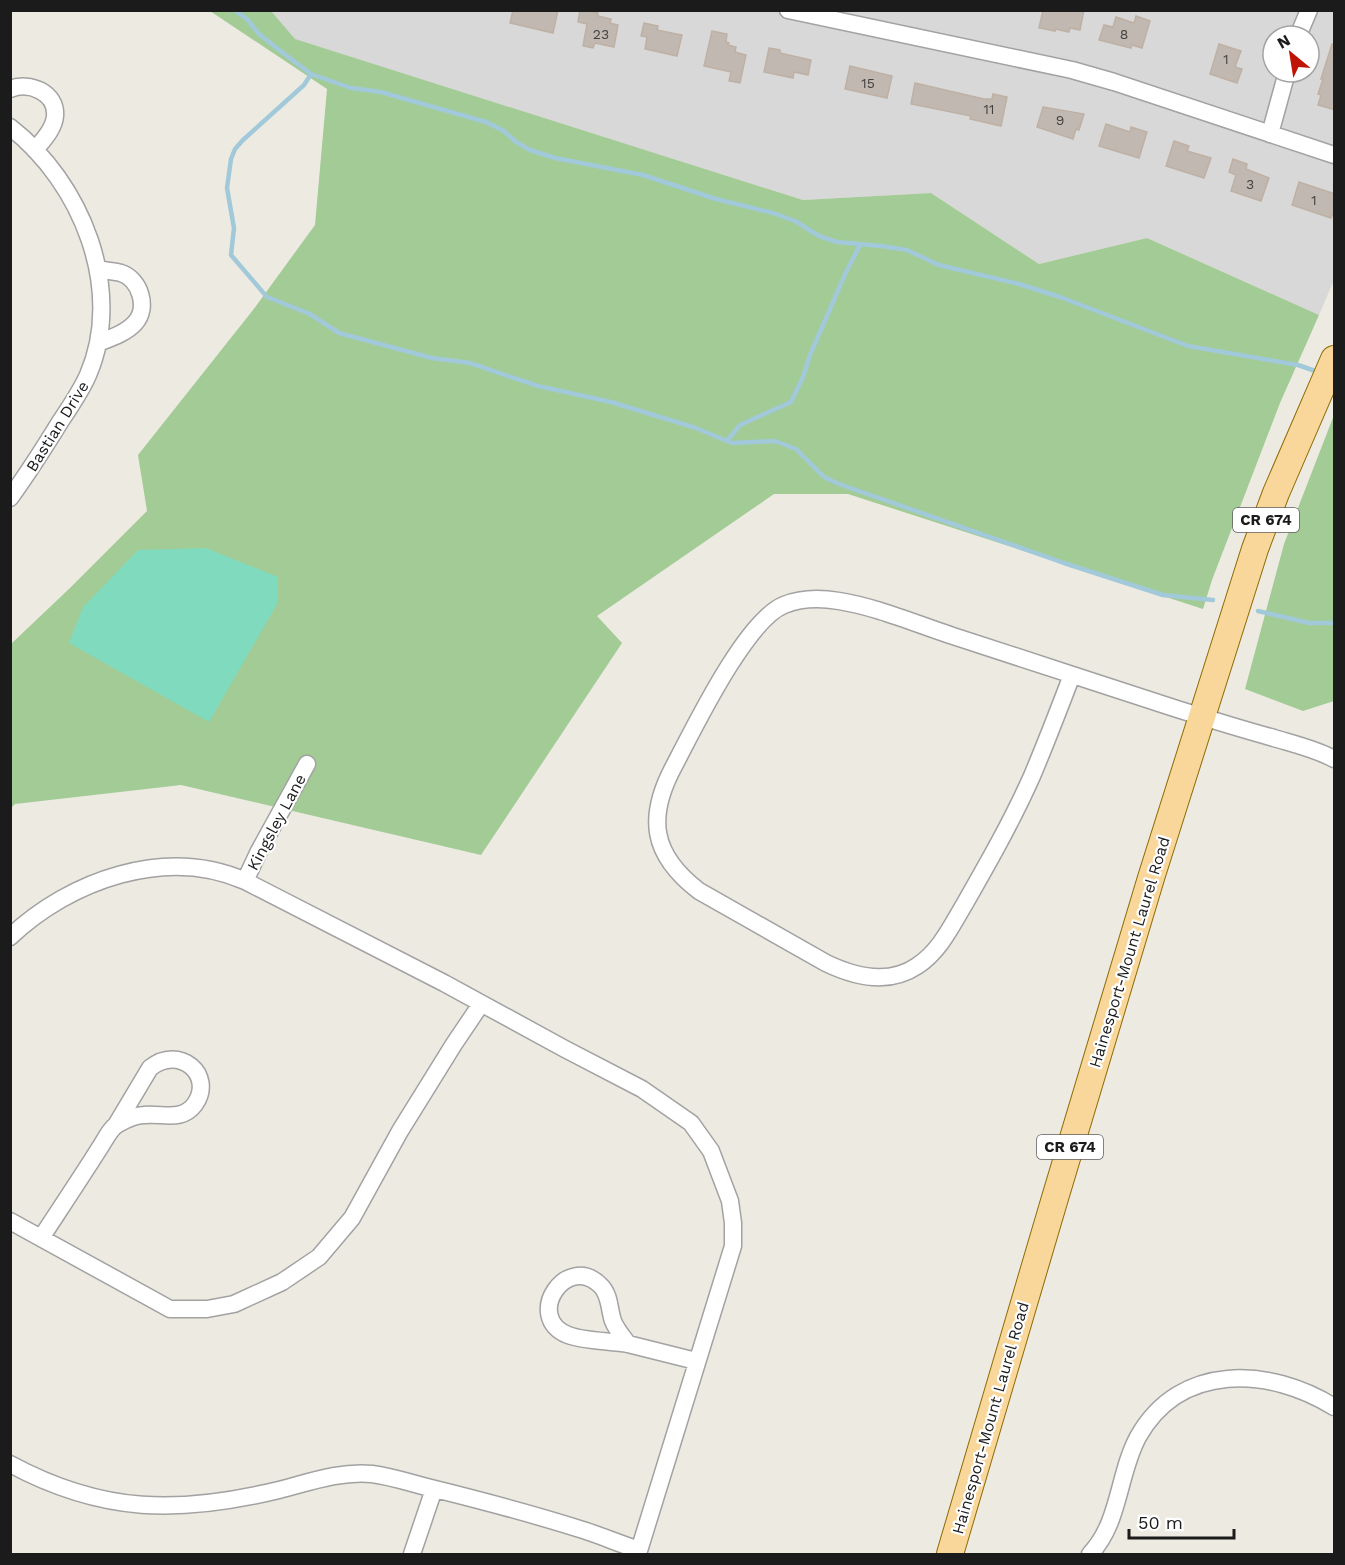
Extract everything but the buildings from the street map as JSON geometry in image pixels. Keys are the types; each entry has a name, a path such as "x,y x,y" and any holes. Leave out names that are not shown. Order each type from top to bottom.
{"main road":[{"name":"Hainesport-Mount Laurel Road","path":"950,1554 1055,1198 1255,549 1276,493 1333,361"}],"street":[{"path":"788,10 1072,70 1335,155"},
{"path":"1303,24 1309,10"},
{"path":"1270,134 1284,84"},
{"path":"10,89 26,86 35,88 44,92 51,99 55,108 52,127 36,150"},
{"name":"Bastian Drive","path":"10,127 36,150 56,174 76,208 91,244 98,269 102,299 99,343 88,376 10,498"},
{"path":"98,269 121,273 129,277 140,291 142,302 141,313 136,322 120,334 99,343"},
{"path":"1072,675 1024,793 974,887 942,941 917,967 900,974 882,977 863,977 845,972 699,891 684,880 663,852 658,836 657,820 659,803 671,770 742,645 767,615 783,605 800,600 819,599 860,606 1202,717 1310,749 1335,759"},
{"name":"Kingsley Lane","path":"245,881 307,764"},
{"path":"10,937 41,911 72,893 126,873 152,868 194,867 222,872 245,881 444,983 668,1105 694,1126 711,1151 730,1200 734,1239 722,1286 696,1361 638,1552 585,1530 534,1514 382,1475 340,1475 228,1500 162,1507 138,1506 68,1490 54,1486 10,1464"},
{"path":"10,1221 170,1310 207,1309 234,1304 282,1282 319,1257 352,1218 400,1131 481,1004"},
{"path":"41,1238 116,1125 150,1068 166,1059 176,1059 193,1067 201,1085 200,1094 189,1110 172,1117 142,1115 116,1125"},
{"path":"628,1344 614,1323 607,1295 602,1287 585,1277 576,1277 558,1285 549,1302 550,1312 553,1322 568,1335 628,1344 696,1361"},
{"path":"1090,1554 1106,1531 1138,1437 1165,1404 1184,1392 1204,1383 1226,1378 1248,1378 1291,1387 1335,1407"},
{"path":"412,1554 434,1489"}],"shaded area":[{"path":"271,11 1334,11 1334,280 1319,315 1147,238 1039,264 931,193 803,200 294,39"}],"green space":[{"path":"210,11 271,11 295,39 803,200 931,193 1039,264 1147,238 1319,315 1280,403 1203,609 848,494 774,494 597,616 622,643 481,855 181,785 15,804 11,808 11,644 147,511 138,455 253,310 315,225 327,89"},
{"path":"1334,415 1334,701 1303,711 1245,689 1284,544"},
{"path":"206,548 278,577 277,604 209,722 69,643 83,607 138,550"}],"waterway":[{"path":"234,10 247,19 258,33 311,74 351,88 381,92 486,122 504,131 516,142 530,150 555,158 643,175 716,199 773,213 795,221 819,236 837,242 907,250 939,265 1019,284 1060,297 1188,346 1298,365 1321,373"},
{"path":"311,74 304,85 243,140 235,149 231,159 227,188 234,228 231,255 267,297 310,314 339,333 432,358 470,363 538,386 611,402 693,427 732,443 775,441 796,449 824,477 839,484 1064,563 1163,595 1213,600"},
{"path":"727,441 740,425 791,402 846,272 860,245"},
{"path":"1258,611 1309,623 1334,623"}]}
